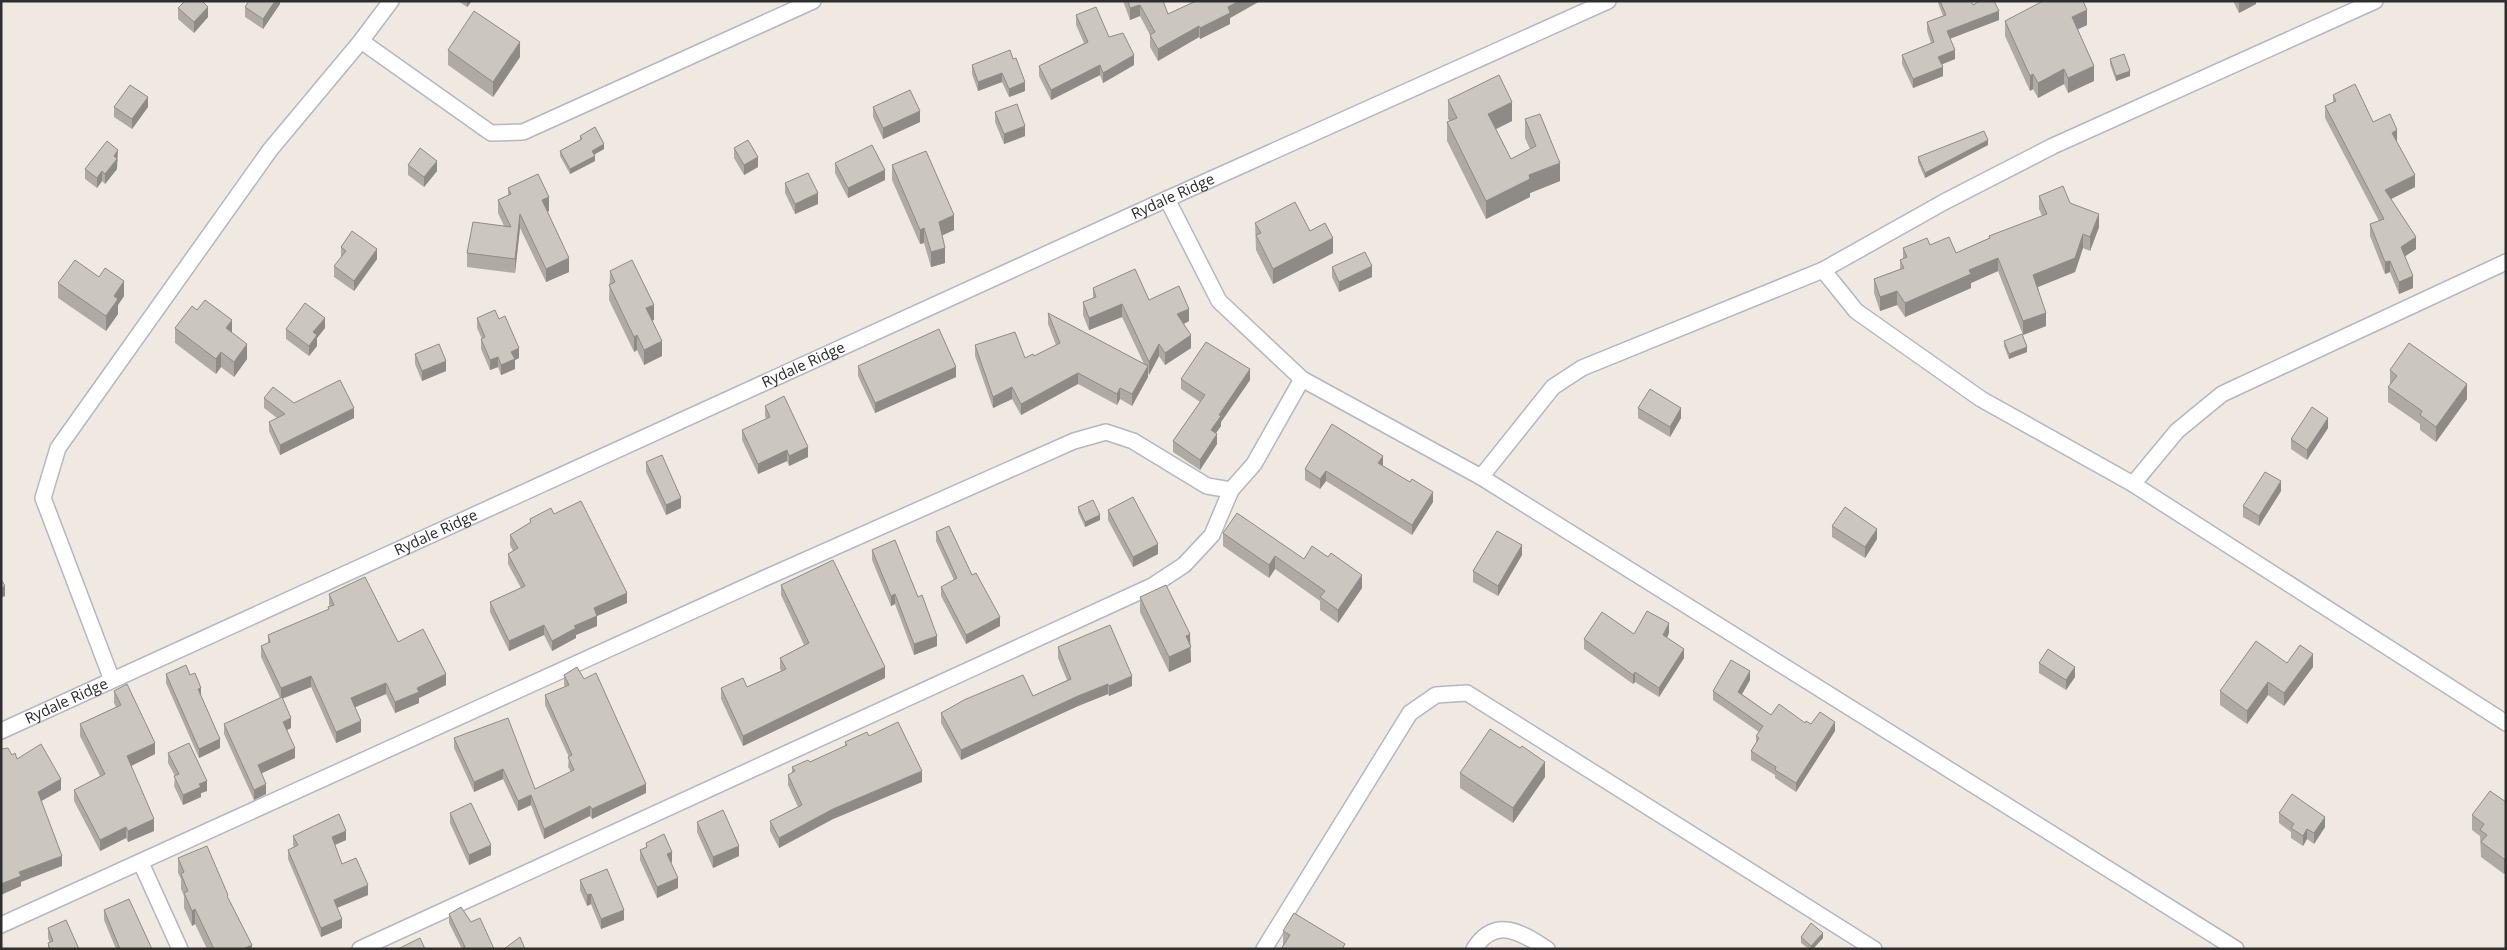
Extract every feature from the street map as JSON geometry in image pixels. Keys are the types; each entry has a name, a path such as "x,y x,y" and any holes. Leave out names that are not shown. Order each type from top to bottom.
{"street":[{"path":"112,680 43,498 58,448 270,150 361,41 391,1"},
{"path":"361,41 491,134 523,132 813,1"},
{"name":"Rydale Ridge","path":"1,731 1167,199 1608,1"},
{"path":"1481,477 1553,387 1582,368 1823,270 1944,202 2054,146 2374,1"},
{"path":"1167,199 1219,301 1302,379 1481,477 2236,949"},
{"path":"2134,484 2177,431 2222,394 2506,262"},
{"path":"1823,270 1856,311 1981,399 2134,484 2506,723"},
{"path":"360,949 1152,586 1184,565 1212,535 1232,490 1254,464 1302,379"},
{"path":"1,925 141,863 764,578 1074,441 1106,432 1133,441 1207,486 1232,490"},
{"path":"1264,949 1410,713 1436,695 1467,693 1874,949"},
{"path":"141,863 180,949"},
{"path":"1474,949 1481,938 1500,930 1520,932 1547,949"}],"building":[{"path":"185,1 202,1 208,7 194,22 178,8"},
{"path":"249,1 275,1 263,19 245,7"},
{"path":"1128,1 1163,1 1168,14 1196,1 1239,1 1228,7 1230,13 1200,28 1199,26 1158,49 1150,35 1155,32 1140,5 1130,8"},
{"path":"1940,1 1971,1 1973,5 1980,1 1994,1 1999,11 1947,31 1955,50 1938,57 1943,67 1913,79 1902,55 1934,42 1927,22 1946,15"},
{"path":"2043,1 2083,1 2087,10 2072,17 2094,66 2068,78 2064,69 2038,83 2033,74 2030,76 2005,21"},
{"path":"1096,7 1109,37 1123,33 1134,55 1103,73 1100,65 1051,90 1039,66 1088,42 1076,15"},
{"path":"474,11 520,42 493,82 448,50"},
{"path":"1010,50 1013,59 1016,58 1025,82 1009,89 1002,73 978,82 972,65"},
{"path":"2124,54 2130,71 2116,76 2110,59"},
{"path":"1499,75 1512,102 1488,114 1511,159 1536,146 1525,119 1540,114 1560,163 1529,175 1530,179 1486,201 1447,122 1457,118 1448,100"},
{"path":"2355,84 2373,122 2390,114 2397,130 2392,133 2415,175 2385,190 2416,237 2401,247 2413,276 2399,282 2390,261 2385,262 2370,224 2384,219 2325,106 2336,101 2333,95"},
{"path":"130,85 148,97 132,119 114,107"},
{"path":"910,90 920,111 883,128 873,107"},
{"path":"1017,104 1025,126 1004,134 995,112"},
{"path":"595,127 604,144 592,151 595,156 570,169 560,151 582,139 580,136"},
{"path":"1984,131 1988,140 1925,173 1918,157"},
{"path":"748,140 758,157 744,165 734,148"},
{"path":"107,141 118,150 114,156 117,159 105,174 102,171 97,178 85,169"},
{"path":"872,145 885,170 848,188 835,163"},
{"path":"420,148 437,161 424,177 408,165"},
{"path":"926,151 954,215 939,222 945,248 931,252 924,228 920,230 892,165"},
{"path":"808,173 818,193 795,204 785,183"},
{"path":"538,174 549,197 542,200 569,258 546,269 520,214 515,259 467,253 473,222 511,227 498,200 511,194 508,188"},
{"path":"2063,186 2070,203 2099,214 2090,237 2083,234 2075,258 2033,275 2046,313 2023,321 1998,258 1969,270 1971,274 1905,303 1897,291 1880,297 1874,279 1904,268 1900,260 1907,257 1903,248 1927,238 1930,245 1949,237 1956,253 1990,238 1989,236 2047,214 2039,196"},
{"path":"1295,202 1310,231 1325,223 1333,238 1273,269 1256,235 1261,233 1255,223"},
{"path":"352,231 377,249 354,281 334,266 346,251 341,247"},
{"path":"1365,252 1372,266 1339,282 1332,267"},
{"path":"75,260 99,277 105,268 124,281 114,296 118,299 106,316 58,283"},
{"path":"632,260 654,305 646,308 662,341 644,350 637,335 634,337 609,285 615,282 610,271"},
{"path":"1135,269 1149,300 1179,286 1189,309 1177,314 1191,335 1165,353 1159,344 1149,362 1122,304 1089,318 1083,302 1096,297 1093,288"},
{"path":"205,300 232,320 226,328 247,344 234,362 221,352 216,359 175,328 192,306 197,310"},
{"path":"305,303 325,318 313,332 317,335 309,346 286,329"},
{"path":"495,310 499,319 505,316 519,348 511,352 515,359 501,365 498,357 490,360 481,339 485,337 477,318"},
{"path":"1048,313 1148,366 1132,394 1120,388 1117,394 1078,373 1021,404 1012,387 993,397 975,345 1015,332 1025,358 1033,354 1034,356 1060,343"},
{"path":"939,329 956,367 875,403 858,366"},
{"path":"2022,334 2027,347 2009,354 2004,341"},
{"path":"1206,342 1250,369 1219,415 1221,416 1211,430 1217,434 1200,460 1173,441 1205,395 1181,379"},
{"path":"2409,343 2467,384 2436,427 2420,415 2422,411 2388,387 2397,376 2390,370"},
{"path":"439,344 446,361 422,371 415,354"},
{"path":"340,380 354,408 280,445 269,422 285,414 264,398 273,387 294,403"},
{"path":"1650,389 1681,408 1670,427 1638,408"},
{"path":"784,396 808,447 789,456 787,450 758,464 742,430 770,417 765,406"},
{"path":"2312,407 2328,418 2307,450 2291,439"},
{"path":"1332,424 1383,456 1378,463 1410,482 1412,479 1433,492 1412,525 1326,471 1320,479 1305,469"},
{"path":"662,455 681,498 666,505 646,462"},
{"path":"2265,472 2281,481 2259,516 2243,506"},
{"path":"1133,497 1158,544 1133,557 1108,510"},
{"path":"1093,500 1100,515 1085,522 1078,507"},
{"path":"581,501 627,593 594,608 597,616 574,626 576,628 552,641 544,625 509,641 490,602 525,586 508,554 518,548 510,535 531,522 530,519 551,508 554,514"},
{"path":"1845,507 1877,529 1865,547 1832,526"},
{"path":"1237,513 1304,559 1312,546 1328,557 1331,553 1362,575 1338,610 1320,597 1325,591 1275,556 1269,565 1223,533"},
{"path":"949,526 972,575 976,573 1000,617 966,635 941,587 957,578 936,532"},
{"path":"1497,531 1522,545 1498,586 1473,571"},
{"path":"895,540 918,597 922,595 937,636 914,644 895,594 891,596 872,550"},
{"path":"833,560 885,667 743,736 721,688 743,678 747,687 786,669 780,658 809,643 781,585"},
{"path":"365,577 398,642 423,629 446,674 417,688 419,692 395,702 386,683 351,698 361,721 336,732 311,676 281,688 261,646 270,642 268,635 329,609 328,607 334,605 329,594"},
{"path":"1,579 5,586 1,588"},
{"path":"1166,585 1190,634 1186,636 1191,647 1169,657 1140,597"},
{"path":"1647,611 1669,623 1663,635 1684,649 1659,688 1635,672 1633,675 1584,639 1602,612 1634,634"},
{"path":"1110,625 1132,676 1078,696 961,750 941,713 964,700 1023,675 1033,696 1071,679 1058,647"},
{"path":"2256,641 2287,663 2300,645 2313,654 2284,693 2268,682 2247,711 2220,691"},
{"path":"2048,649 2075,667 2066,680 2039,663"},
{"path":"1731,660 1750,671 1738,692 1771,715 1779,704 1805,723 1806,721 1811,724 1820,712 1835,722 1796,783 1775,770 1776,767 1751,751 1759,738 1756,736 1763,726 1713,691"},
{"path":"186,665 190,675 195,673 201,688 198,689 220,739 199,749 166,674"},
{"path":"577,667 584,679 596,673 646,784 592,809 590,806 544,829 531,795 518,801 503,769 474,782 454,738 508,718 535,789 574,770 568,757 572,755 545,695 569,685 564,675"},
{"path":"127,684 155,743 127,756 154,819 128,831 126,827 100,840 74,790 105,774 80,724 121,705 114,691"},
{"path":"282,697 291,718 283,722 295,748 258,765 266,784 254,790 224,724"},
{"path":"898,722 922,771 833,809 779,838 770,821 802,805 788,775 795,771 792,767 808,760 810,762 847,745 845,742 867,732 869,736"},
{"path":"1490,729 1520,748 1522,746 1545,762 1513,808 1460,773"},
{"path":"189,743 207,781 199,784 201,787 183,795 174,776 179,774 168,753"},
{"path":"41,744 61,779 38,792 62,856 19,872 21,876 1,884 1,749 8,748 12,755 15,753 17,759"},
{"path":"2490,791 2506,802 2506,857 2504,859 2481,842 2487,835 2480,830 2484,824 2472,815"},
{"path":"2292,794 2325,817 2314,833 2307,829 2303,836 2291,828 2294,824 2279,813"},
{"path":"471,803 491,845 469,855 450,813"},
{"path":"723,810 739,846 713,857 697,822"},
{"path":"339,814 346,831 332,837 342,864 356,858 368,885 334,900 342,919 321,928 288,850 298,845 293,836"},
{"path":"664,834 672,852 667,854 678,878 657,887 640,850 647,847 646,843"},
{"path":"207,846 227,896 252,945 243,949 214,949 195,909 192,911 184,893 188,891 181,874 184,872 178,858"},
{"path":"607,869 624,910 601,919 591,894 587,895 580,880"},
{"path":"129,899 152,949 120,949 104,910"},
{"path":"461,907 471,922 480,918 494,949 466,949 449,914"},
{"path":"1294,913 1345,944 1342,949 1281,949 1290,935 1283,931"},
{"path":"66,920 79,949 50,949 48,943 53,941 48,928"},
{"path":"1811,923 1823,933 1811,946 1801,937"},
{"path":"520,937 525,949 504,949"},
{"path":"420,938 425,949 398,949"}]}
